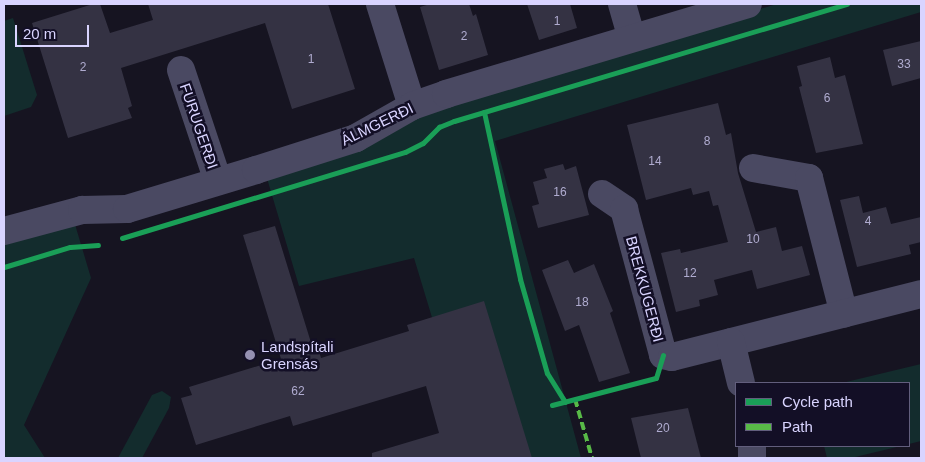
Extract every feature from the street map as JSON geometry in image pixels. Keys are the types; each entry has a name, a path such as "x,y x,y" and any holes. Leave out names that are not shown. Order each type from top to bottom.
{"street":[{"path":"380,4 412,106"},
{"path":"622,4 632,38"},
{"name":"ÁLMGERÐI","path":"4,231 82,210 127,209 356,138 412,106 748,4"},
{"name":"FURUGERÐI","path":"181,70 218,181"},
{"path":"753,168 809,178 844,314"},
{"name":"BREKKUGERÐI","path":"602,194 624,209 663,355 672,357 921,294"},
{"path":"731,342 741,382"}],"green space":[{"path":"777,4 921,4 921,12 495,141 581,458 447,458 470,443 414,258 299,286 266,175 426,108"},
{"path":"13,18 37,95 31,107 4,116 4,21"},
{"path":"74,221 91,278 24,425 45,458 4,458 4,243"},
{"path":"921,364 921,441 910,444 910,382 846,382"},
{"path":"162,391 171,397 169,408 142,458 118,458 152,395"},
{"path":"824,447 897,447 851,458 827,458"}],"building":[{"path":"93,4 100,4 110,33 153,20 148,4 328,4 355,89 292,109 265,23 121,68 132,106 128,108 132,118 68,138 32,23"},
{"path":"430,4 469,4 473,16 476,14 488,55 439,70 420,7"},
{"path":"527,4 570,4 577,28 539,40"},
{"path":"921,41 921,78 892,86 883,50"},
{"path":"830,57 835,78 845,75 863,144 816,153 799,87 802,86 797,66"},
{"path":"718,103 726,135 731,133 738,173 756,232 776,227 782,251 802,246 810,275 757,289 752,270 714,280 718,295 699,300 700,306 676,312 661,253 680,249 681,253 728,242 718,205 713,206 709,191 693,195 691,188 646,200 627,125"},
{"path":"563,164 565,170 576,166 589,215 538,228 532,206 539,204 533,182 547,178 544,169"},
{"path":"859,196 863,213 886,207 891,224 921,217 921,242 909,245 911,254 857,267 840,200"},
{"path":"275,226 313,349 318,348 321,358 409,331 407,325 484,301 532,458 372,458 372,453 439,433 426,386 293,426 290,416 196,445 181,398 192,395 189,387 281,359 243,235"},
{"path":"568,260 574,273 594,264 613,311 610,313 630,373 599,382 579,325 565,331 542,270"},
{"path":"688,408 701,458 641,458 631,418"}],"marked path":[{"path":"575,399 592,458"}],"cycle path":[{"path":"122,238 405,152 423,143 439,127 454,121 847,4"},
{"path":"484,112 520,279 547,373 565,402"},
{"path":"4,267 70,247 98,245"},
{"path":"552,405 656,378 663,355"}],"place":[{"name":"Landspítali Grensás","path":"250,355"}]}
